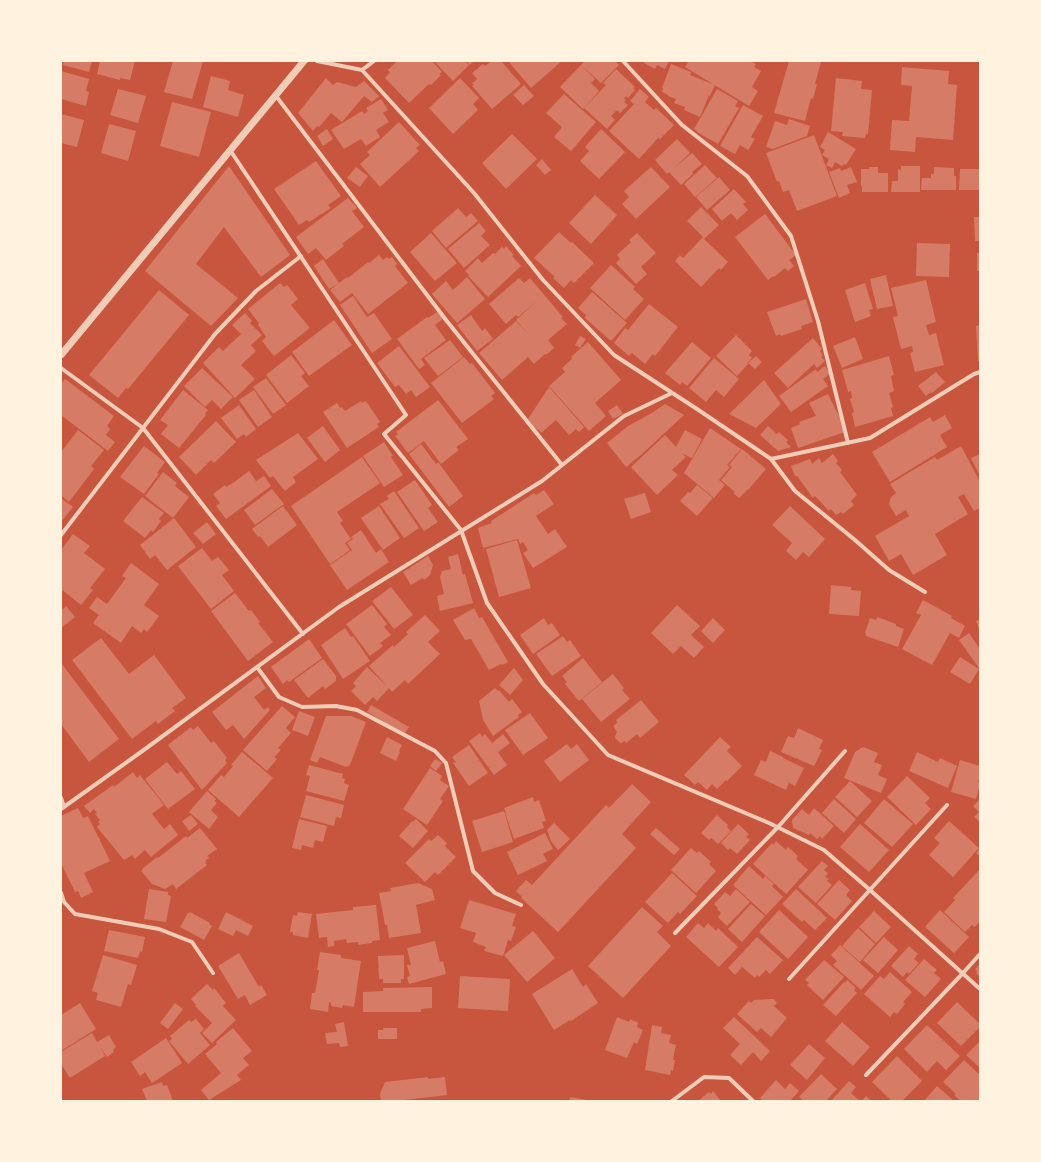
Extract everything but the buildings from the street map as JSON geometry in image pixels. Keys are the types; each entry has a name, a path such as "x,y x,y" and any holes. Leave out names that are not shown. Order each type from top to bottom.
{"street":[{"path":"61,355 304,61"},
{"path":"317,61 362,70 474,193 544,280 614,355 771,459 795,491 889,570 925,592"},
{"path":"362,70 374,61"},
{"path":"623,61 682,125 747,176 791,236 818,321 848,443"},
{"path":"276,96 446,320 562,465"},
{"path":"230,150 406,415 384,434 461,530 487,603 543,684 608,755 778,827 824,850 980,989"},
{"path":"61,535 220,329 256,291 301,256"},
{"path":"61,368 144,428 303,634"},
{"path":"771,459 870,438 974,374 980,372"},
{"path":"61,798 63,808 339,607 542,481 624,416 672,393"},
{"path":"257,667 279,697 302,706 336,706 357,710 436,751 446,763 473,871 495,893 521,906"},
{"path":"675,933 778,827 845,751"},
{"path":"789,979 947,805"},
{"path":"61,893 64,902 75,914 159,929 192,942 213,972"},
{"path":"866,1075 980,954"},
{"path":"672,1101 704,1077 729,1078 754,1101"}]}
